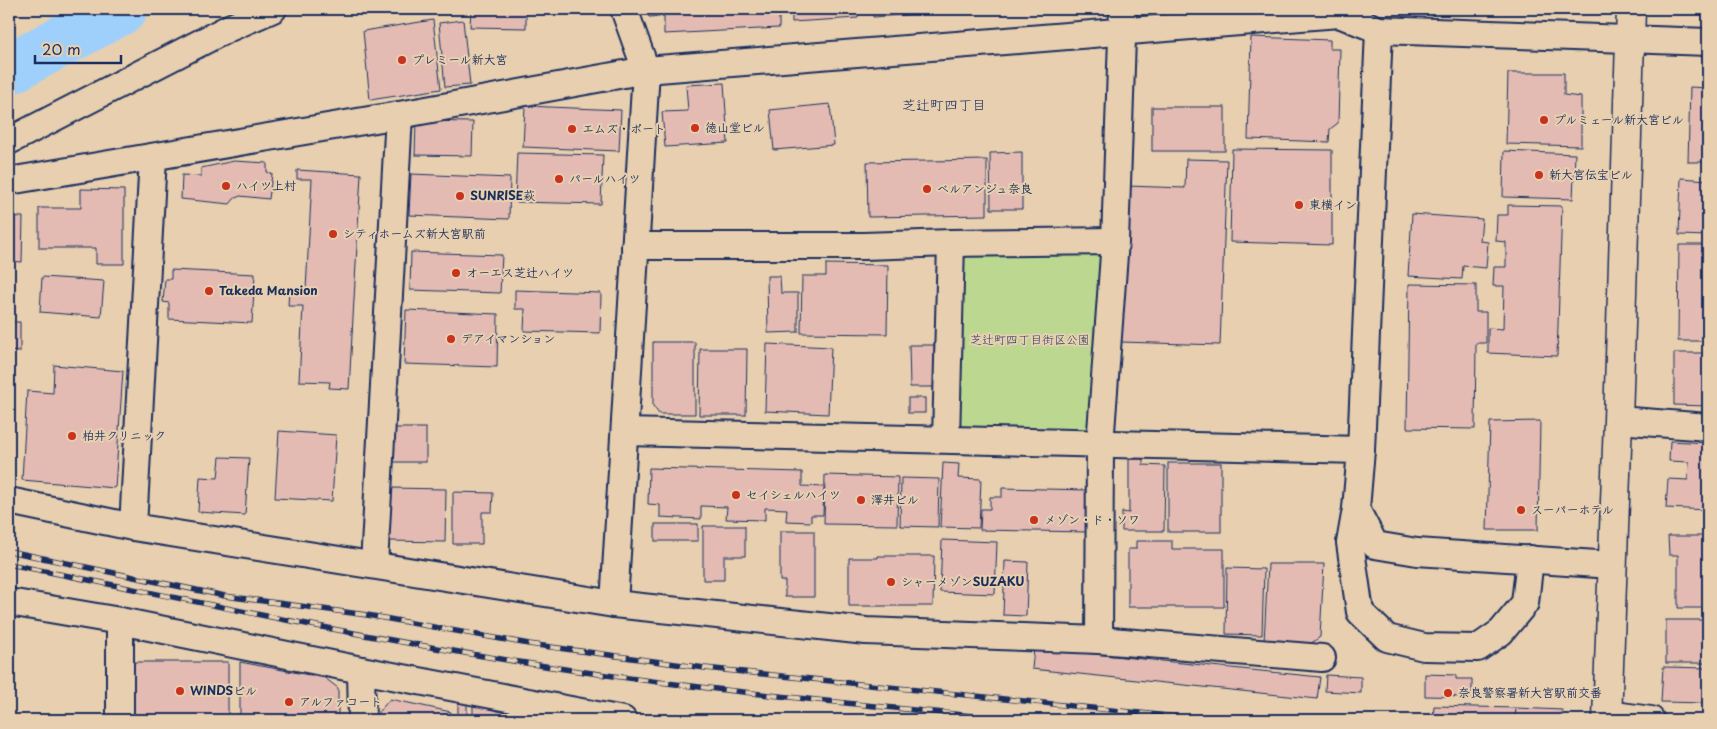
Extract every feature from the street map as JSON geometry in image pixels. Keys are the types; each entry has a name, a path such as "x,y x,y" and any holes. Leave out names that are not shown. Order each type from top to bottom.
{"street":[{"path":"9,141 229,28 273,9"},
{"path":"614,604 646,70 624,9"},
{"path":"1631,9 1607,717 1651,720"},
{"path":"9,181 399,115 646,70 1122,20 1339,14 1379,30 1708,42"},
{"path":"1099,640 1100,445 1115,241 1122,20"},
{"path":"1379,30 1361,450 1356,508 1350,543 1360,612 1387,638 1424,647 1478,648 1501,632 1525,603 1530,559"},
{"path":"374,565 399,115"},
{"path":"133,527 153,157"},
{"path":"635,246 864,246 1115,241"},
{"path":"946,439 951,243"},
{"path":"1618,420 1708,427"},
{"path":"625,432 1361,450"},
{"path":"9,501 133,527 614,604 866,631 1099,640 1322,658"},
{"path":"1356,508 1375,545 1417,552 1612,565"},
{"path":"9,602 120,621 617,720"},
{"path":"120,621 120,720"},
{"path":"361,670 362,720"}],"green space":[{"name":"芝辻町四丁目街区公園","path":"963,250 1094,254 1103,257 1098,422 1085,435 957,427"}],"building":[{"path":"359,9 396,9 360,13"},
{"path":"471,9 526,9 526,28 470,27"},
{"path":"648,9 779,9 779,28 664,34 664,16 649,17"},
{"path":"792,9 858,9 858,18 792,22"},
{"path":"873,9 986,9 873,17"},
{"name":"プレミール新大宮","path":"433,20 441,89 370,100 363,31"},
{"path":"463,20 470,85 445,87 439,23"},
{"path":"1251,37 1330,40 1330,49 1340,49 1338,123 1330,129 1329,142 1248,139"},
{"name":"プルミェール新大宮ビル","path":"1508,73 1564,73 1564,95 1581,97 1581,146 1506,144"},
{"name":"徳山堂ビル","path":"724,83 728,143 665,147 662,112 688,111 686,85"},
{"path":"1690,87 1708,88 1708,162 1688,162"},
{"path":"830,104 834,145 774,150 770,110"},
{"name":"エムズ・ポート","path":"525,106 621,110 619,151 523,147"},
{"path":"1152,107 1225,107 1225,151 1152,151"},
{"path":"416,121 473,122 472,156 415,155"},
{"path":"1232,149 1332,150 1332,245 1230,242"},
{"name":"新大宮伝宝ビル","path":"1504,151 1575,154 1573,199 1503,197"},
{"path":"1022,152 1022,209 991,209 990,153"},
{"name":"パールハイツ","path":"517,153 603,155 601,204 515,202"},
{"path":"1186,159 1227,160 1220,345 1121,342 1127,186 1185,188"},
{"name":"ベルアンジュ奈良","path":"987,160 987,215 868,217 867,162"},
{"name":"ハイツ上村","path":"234,161 267,163 267,172 272,174 269,199 240,196 230,204 181,199 182,175 201,176 201,168"},
{"name":"シティホームズ新大宮駅前","path":"297,170 361,174 349,389 329,388 330,382 299,381 303,306 288,306 289,289 306,290 312,179 297,179"},
{"name":"SUNRISE萩","path":"411,174 510,178 509,219 409,215"},
{"path":"1681,178 1708,180 1708,236 1679,235"},
{"path":"81,189 124,190 124,264 96,264 96,248 39,248 39,208 81,208"},
{"path":"1508,205 1562,206 1557,356 1488,353 1488,328 1503,329 1504,286 1493,286 1494,267 1506,267 1506,242 1496,241 1497,215 1508,215"},
{"path":"1412,214 1482,219 1480,241 1488,242 1486,268 1463,266 1462,279 1408,276"},
{"path":"9,217 23,217 22,262 9,261"},
{"path":"1679,245 1708,245 1708,341 1678,341"},
{"name":"オーエス芝辻ハイツ","path":"411,252 502,255 500,293 410,290"},
{"path":"826,264 888,265 887,334 801,333 802,276 826,276"},
{"name":"Takeda Mansion","path":"171,270 255,274 252,323 169,319 169,303 163,302 165,279 171,279"},
{"path":"767,276 780,276 781,293 798,293 798,332 768,333"},
{"path":"42,277 104,281 101,317 40,312"},
{"path":"1409,284 1476,285 1476,312 1486,312 1486,343 1476,343 1475,429 1407,428"},
{"path":"515,290 601,293 600,333 524,331 525,309 515,309"},
{"name":"デアイマンション","path":"406,310 498,314 497,367 404,364"},
{"path":"9,322 20,322 20,352 9,351"},
{"path":"653,342 695,342 695,414 659,414 653,406"},
{"path":"767,344 831,347 828,414 765,411"},
{"path":"909,345 934,345 935,387 910,387"},
{"path":"700,349 747,349 746,415 699,415"},
{"path":"1674,353 1708,353 1708,406 1674,405"},
{"name":"柏井クリニック","path":"54,365 123,371 115,488 22,480 27,391 53,393"},
{"path":"908,398 925,398 925,413 908,413"},
{"path":"1540,421 1538,530 1487,530 1490,422"},
{"path":"394,428 426,428 426,462 394,462"},
{"path":"279,431 336,435 332,501 275,498"},
{"path":"1670,441 1708,443 1708,510 1666,508 1668,479 1688,480 1689,462 1669,461"},
{"path":"220,457 249,458 245,515 198,512 200,477 218,478"},
{"path":"1129,459 1143,459 1143,465 1165,466 1164,531 1122,531 1122,512 1129,513"},
{"path":"943,463 959,464 958,478 981,479 979,528 940,527"},
{"path":"1168,463 1221,463 1221,532 1168,532"},
{"name":"セイシェルハイツ","path":"649,468 802,472 802,486 824,487 823,515 811,515 811,522 786,521 787,509 765,508 765,520 726,519 727,507 701,506 701,519 660,517 660,505 648,504"},
{"name":"澤井ビル","path":"825,475 898,477 897,525 824,524"},
{"path":"901,478 939,479 938,527 900,526"},
{"path":"391,488 446,489 445,542 389,541"},
{"name":"メゾン・ド・ソワ","path":"1002,488 1088,490 1087,532 980,530 981,509 990,509 990,497 1002,497"},
{"path":"453,492 493,493 492,512 482,512 482,544 453,544"},
{"path":"655,524 698,524 698,541 655,541"},
{"path":"703,526 745,526 745,556 724,556 724,580 703,580"},
{"path":"780,531 814,531 814,597 785,597 785,581 780,581"},
{"path":"1668,536 1708,536 1708,608 1678,608 1678,555 1669,555"},
{"path":"942,540 997,542 995,594 940,592"},
{"path":"1136,541 1172,541 1172,549 1224,549 1224,607 1128,607 1128,549 1136,549"},
{"name":"シャーメゾンSUZAKU","path":"878,556 934,556 933,606 849,606 849,558 878,558"},
{"path":"1005,561 1028,562 1026,616 1003,615"},
{"path":"1268,564 1324,564 1320,637 1310,644 1264,642"},
{"path":"1227,568 1264,569 1262,635 1226,634"},
{"path":"1666,620 1708,620 1708,663 1666,663"},
{"path":"1034,648 1320,677 1317,699 1032,669"},
{"name":"WINDSビル","path":"131,662 228,662 228,720 131,720"},
{"name":"アルファコート","path":"240,662 325,678 338,688 338,720 277,720 277,716 261,716 261,720 240,720"},
{"path":"1663,667 1708,668 1708,703 1661,702"},
{"path":"1425,674 1456,675 1456,679 1472,679 1472,697 1425,696"},
{"path":"1326,675 1361,677 1361,693 1325,691"},
{"path":"390,699 451,712 451,720 377,720 377,714"},
{"path":"458,703 467,703 467,720 458,720"},
{"path":"473,705 536,720 473,720"},
{"path":"1434,706 1516,708 1515,720 1433,720"},
{"path":"1516,708 1562,710 1562,720 1515,720"}],"waterway":[{"path":"9,69 122,9"}],"railway":[{"path":"9,551 225,596 367,615 529,644 705,668 1207,720"},
{"path":"9,564 331,629 526,663 708,688 1013,720"}],"place":[{"name":"プレミール新大宮","path":"402,60"},
{"name":"プルミェール新大宮ビル","path":"1544,120"},
{"name":"徳山堂ビル","path":"695,128"},
{"name":"エムズ・ポート","path":"572,129"},
{"name":"新大宮伝宝ビル","path":"1539,175"},
{"name":"パールハイツ","path":"559,179"},
{"name":"ハイツ上村","path":"226,186"},
{"name":"ベルアンジュ奈良","path":"927,189"},
{"name":"SUNRISE萩","path":"460,196"},
{"name":"東横イン","path":"1299,205"},
{"name":"シティホームズ新大宮駅前","path":"333,234"},
{"name":"オーエス芝辻ハイツ","path":"456,273"},
{"name":"Takeda Mansion","path":"209,291"},
{"name":"デアイマンション","path":"451,339"},
{"name":"柏井クリニック","path":"72,436"},
{"name":"セイシェルハイツ","path":"736,495"},
{"name":"澤井ビル","path":"861,500"},
{"name":"スーパーホテル","path":"1521,510"},
{"name":"メゾン・ド・ソワ","path":"1034,520"},
{"name":"シャーメゾンSUZAKU","path":"891,582"},
{"name":"WINDSビル","path":"180,691"},
{"name":"奈良警察署新大宮駅前交番","path":"1448,693"},
{"name":"アルファコート","path":"289,702"}],"district":[{"name":"芝辻町四丁目","path":"944,105"}]}
